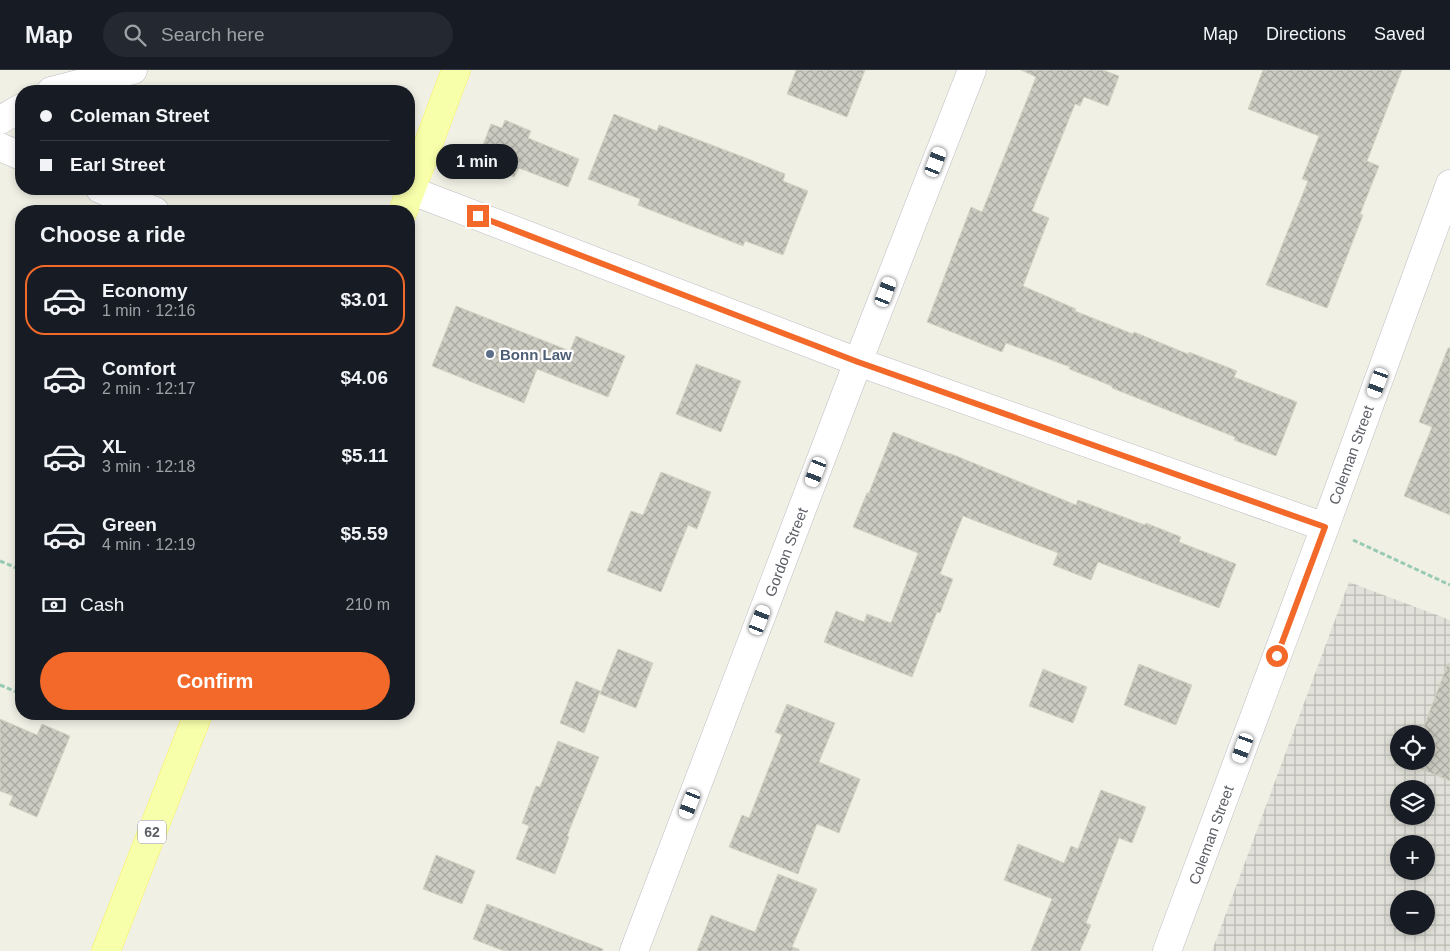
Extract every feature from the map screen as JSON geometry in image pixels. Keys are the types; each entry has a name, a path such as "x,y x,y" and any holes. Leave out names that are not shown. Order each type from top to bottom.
{"main road":[{"path":"415,182 456,70"},
{"name":"62","path":"106,951 196,720"}],"street":[{"path":"74,85 133,70"},
{"name":"Gordon Street","path":"634,951 858,362 972,70"},
{"path":"0,120 15,111"},
{"path":"0,147 15,153"},
{"name":"Coleman Street","path":"1167,951 1450,184"},
{"path":"115,195 139,205"},
{"path":"408,201 1325,527"}],"path":[{"path":"1325,527 1450,586"},
{"path":"0,561 15,567"},
{"path":"0,685 15,691"}],"shaded area":[{"path":"1349,582 1450,620 1450,951 1212,951"}],"building":[{"path":"796,70 865,70 847,117 787,94"},
{"path":"1021,70 1103,70 1119,76 1108,106 1084,97 1080,106 1075,104 1032,211 1049,218 1023,286 1076,309 1075,311 1237,371 1234,377 1297,402 1276,456 1234,440 1235,437 1112,388 1112,386 1069,369 1070,367 1006,343 1002,352 927,322 971,207 982,212 1036,77"},
{"path":"1263,70 1402,70 1367,161 1379,166 1360,214 1363,215 1327,308 1266,285 1308,181 1302,179 1319,136 1248,109"},
{"path":"614,114 657,131 659,125 746,158 785,174 783,181 808,191 783,255 745,241 743,246 658,213 638,205 640,199 588,179"},
{"path":"505,120 531,131 528,138 579,159 568,187 519,168 514,177 485,166 489,156 480,153 491,124 502,128"},
{"name":"Bonn Law","path":"456,306 570,351 576,336 625,356 608,397 537,369 524,403 432,366"},
{"path":"1448,348 1450,348 1450,515 1404,496 1432,427 1419,422"},
{"path":"696,364 741,381 721,432 676,414"},
{"path":"893,432 1076,505 1078,500 1145,525 1146,523 1181,537 1179,542 1236,564 1219,608 1098,562 1091,580 1053,565 1058,553 963,516 940,574 953,579 940,613 937,612 912,677 824,642 836,611 864,622 867,614 891,623 918,553 853,527 867,493 869,493"},
{"path":"661,472 711,492 697,529 688,525 661,592 607,571 631,511 643,515"},
{"path":"618,649 653,663 636,708 600,694"},
{"path":"1448,663 1450,664 1450,781 1423,770 1435,770 1435,725 1424,725"},
{"path":"1139,664 1192,685 1176,725 1124,705"},
{"path":"1043,669 1087,687 1073,723 1029,706"},
{"path":"576,681 600,691 584,733 560,723"},
{"path":"787,704 835,723 819,762 860,779 839,833 817,824 798,874 729,847 742,815 749,818 782,735 775,732"},
{"path":"0,719 37,735 42,724 70,736 37,817 9,805 13,796 0,791"},
{"path":"558,741 599,757 567,836 569,837 555,874 516,859 529,826 522,823 536,786 540,787"},
{"path":"1101,790 1146,807 1132,843 1119,838 1086,923 1091,925 1080,951 1031,951 1052,899 1004,880 1018,844 1064,863 1071,846 1078,849"},
{"path":"436,855 475,871 462,904 423,889"},
{"path":"778,874 817,889 792,947 799,949 799,951 697,951 711,915 755,932"},
{"path":"487,904 603,949 603,951 504,951 473,939"}],"place":[{"name":"Bonn Law","path":"490,354"}],"route":[{"path":"478,216 858,362 1325,527 1277,656"}]}
